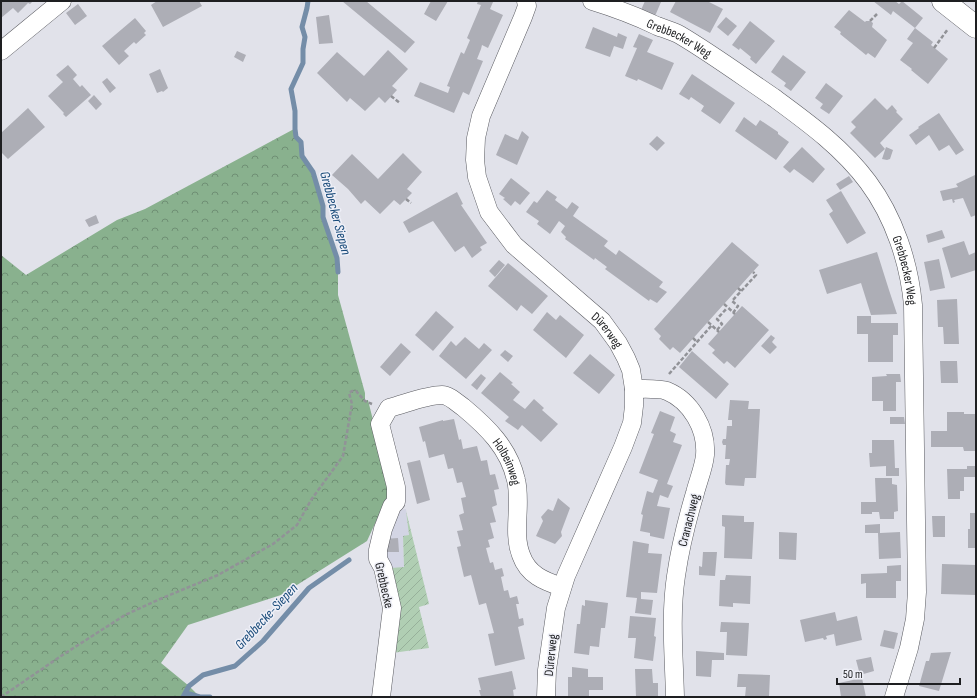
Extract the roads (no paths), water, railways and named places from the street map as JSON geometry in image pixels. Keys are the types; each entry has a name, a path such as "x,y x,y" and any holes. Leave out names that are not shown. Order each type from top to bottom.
{"main road":[{"path":"943,1 976,27"}],"street":[{"path":"1,51 62,1"},
{"name":"Dürerweg","path":"526,1 527,6 523,17 481,116 476,138 475,160 477,176 489,212 514,245 602,321 618,343 626,358 631,370 634,389 634,406 630,429 562,587 553,628 547,670 546,697"},
{"name":"Grebbecker Weg","path":"592,1 610,6 678,34 728,65 791,110 831,142 847,157 868,183 890,221 907,262 913,305 917,592 915,619 909,648 894,697"},
{"name":"Cranachweg","path":"634,389 666,390 678,397 688,405 694,414 704,440 705,457 684,533 676,577 674,612 675,697"},
{"name":"Holbeinweg","path":"389,408 430,397 444,395 455,401 485,426 499,442 516,480 520,555 534,575 543,581 562,587"},
{"name":"Grebbecke","path":"381,697 392,608 383,568 378,559 378,550 383,529 397,497 380,424 389,408"}],"waterway":[{"name":"Grebbecker Siepen","path":"308,1 302,27 305,37 303,63 291,89 295,111 295,129 296,137 301,142 302,156 313,172 323,206 323,217 337,258 338,272"},
{"name":"Grebbecke-Siepen","path":"183,697 189,686 203,675 235,666 263,641 309,588 349,560"},
{"path":"186,693 200,697 210,697"}]}
